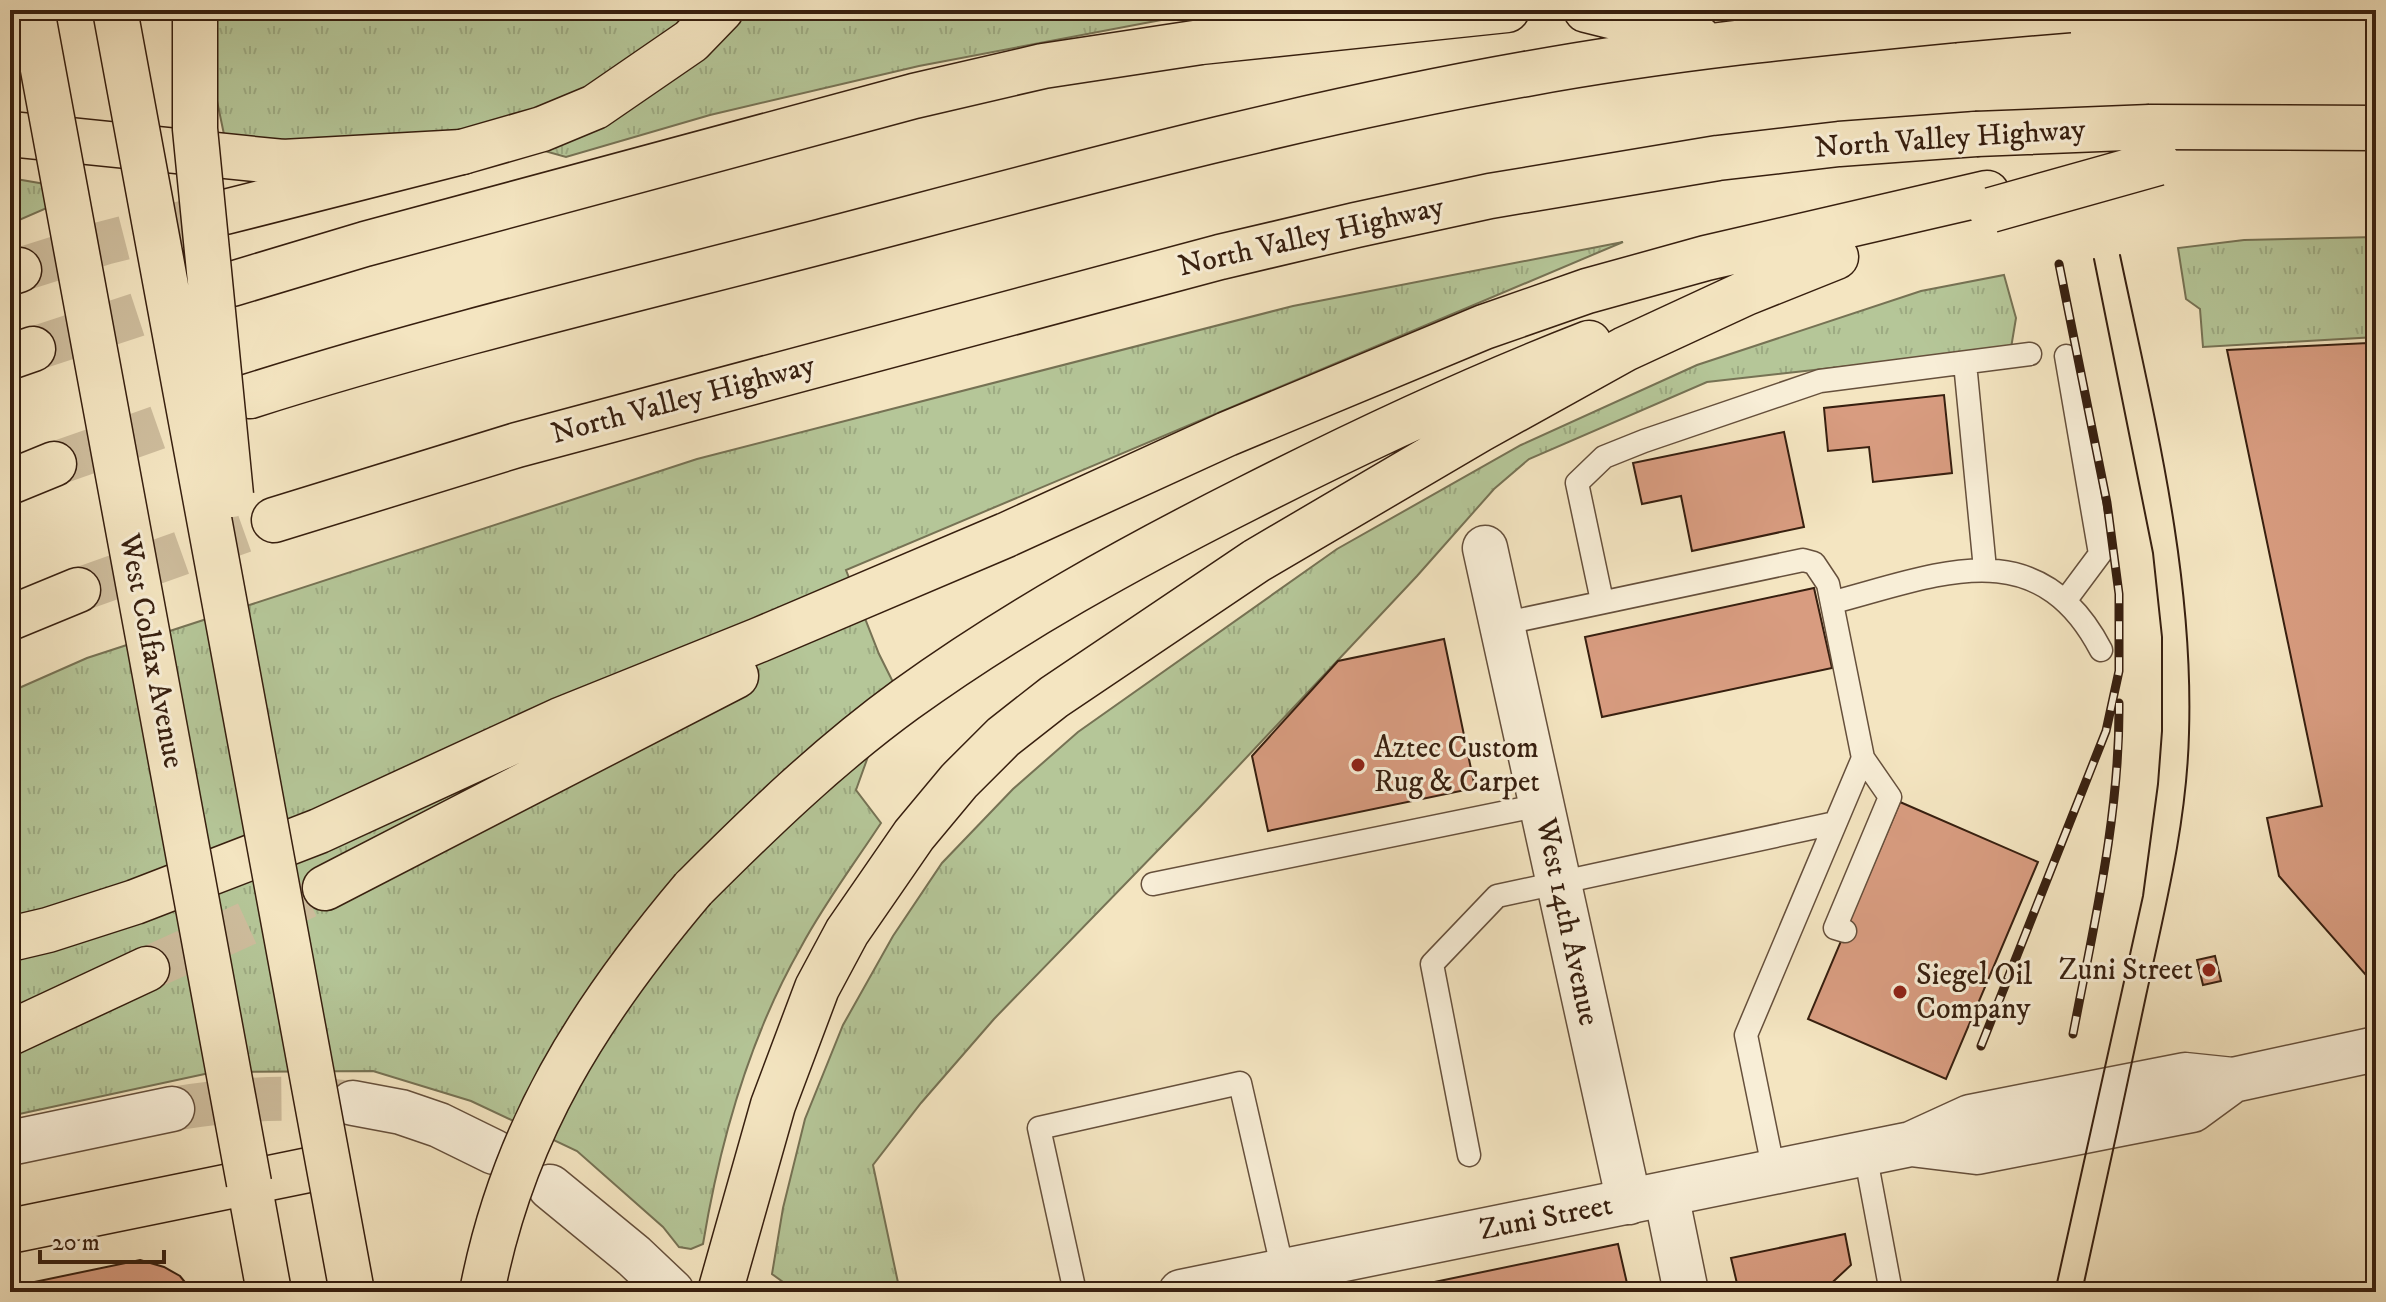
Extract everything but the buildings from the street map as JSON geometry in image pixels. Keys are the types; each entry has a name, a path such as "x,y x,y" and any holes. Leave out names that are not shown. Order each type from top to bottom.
{"main road":[{"name":"West Colfax Avenue","path":"32,10 269,1292"},
{"path":"115,10 352,1292"},
{"path":"195,10 195,129 261,800"},
{"path":"225,212 542,129 595,107 691,41 721,10"},
{"path":"232,284 365,244 914,96 1043,66 1201,42 1507,10"},
{"path":"1586,10 1719,44"},
{"path":"250,396 482,329 1275,126 1522,74 1719,44 2069,10"},
{"name":"North Valley Highway","path":"274,520 532,441 1220,257 1490,196 1704,160 1839,144 1976,134 2154,145 2372,128"},
{"path":"10,134 283,162 462,152"},
{"path":"482,1292 496,1231 515,1173 567,1061 600,1007 641,951 693,889 823,765 903,701 994,639 1134,556 1319,463 1517,371 1647,321 2154,145"},
{"path":"10,939 135,902 319,831 560,720 1006,535 1227,434 1484,327 1587,291 1706,258 1989,202"},
{"path":"720,1292 773,1105 817,988 847,932 914,835 959,781 1003,737 1054,697 1256,561 1465,437 1625,349 1746,293 1836,257"},
{"path":"10,482 54,464"},
{"path":"325,888 1006,535"},
{"path":"10,618 78,590"},
{"path":"10,1033 147,969"},
{"path":"10,1231 328,1166"}],"street":[{"name":"West 14th Avenue","path":"1485,548 1559,883 1648,1198 1686,1292"},
{"name":"Zuni Street","path":"1181,1292 1911,1144 1977,1152 2192,1110 2233,1080 2376,1049"},
{"path":"353,1103 401,1112 439,1125 494,1152"},
{"path":"10,1143 172,1109"},
{"path":"550,1187 634,1256 672,1292"}],"lane":[{"path":"1602,601 1577,483 1604,457 1820,381 2030,354"},
{"path":"2065,601 2100,554 2066,356"},
{"path":"1965,363 1985,569"},
{"path":"1501,624 1803,560 1814,563 1822,572 1834,602 1863,758 1890,797 1835,928 1845,931"},
{"path":"1834,602 1955,571 1985,569 2029,578 2065,601 2092,632 2101,650"},
{"path":"1774,1172 1746,1035 1863,758"},
{"path":"1153,884 1541,805"},
{"path":"1469,1155 1432,964 1497,896 1835,823"},
{"path":"1075,1292 1039,1128 1240,1083 1283,1271"},
{"path":"1865,1153 1891,1292"}],"green space":[{"path":"198,10 1214,10 919,66 710,115 566,157 470,130 226,144"},
{"path":"10,178 86,191 10,224"},
{"path":"2375,237 2376,337 2203,347 2200,309 2186,299 2178,248 2244,240"},
{"path":"1623,242 846,570 894,684 856,790 881,823 810,931 766,1017 728,1129 703,1244 691,1249 679,1247 663,1227 577,1151 471,1101 373,1071 214,1072 10,1116 10,692 87,658 697,459 1293,306"},
{"path":"2004,275 2016,318 2011,348 1707,382 1529,459 1494,489 1417,576 1199,808 994,1019 921,1103 873,1165 900,1292 797,1292 772,1274 783,1208 805,1119 843,1025 893,936 942,863 1013,789 1078,732 1337,549 1521,445 1697,365 1921,291"}],"tunnel":[{"path":"19,270 104,243 225,212"},
{"path":"33,349 203,293"},
{"path":"54,464 225,404"},
{"path":"78,590 274,520"},
{"path":"147,969 325,888"},
{"path":"172,1109 262,1099 353,1103"}],"tram line":[{"path":"2082,1292 2174,865 2184,799 2189,733 2189,672 2178,552 2158,433 2120,255"},
{"path":"2055,1292 2143,896 2162,731 2162,637 2153,553 2094,259"}],"railway":[{"path":"1981,1046 2106,731 2119,671 2119,594 2107,503 2059,264"},
{"path":"2073,1034 2110,828 2119,703"}],"place":[{"name":"Aztec Custom Rug & Carpet","path":"1358,765"},
{"name":"Zuni Street","path":"2209,970"},
{"name":"Siegel Oil Company","path":"1900,992"}]}
